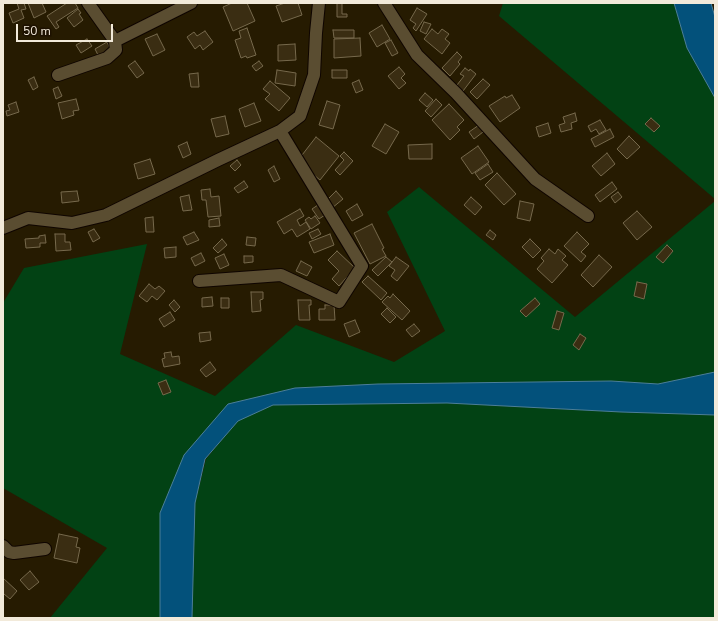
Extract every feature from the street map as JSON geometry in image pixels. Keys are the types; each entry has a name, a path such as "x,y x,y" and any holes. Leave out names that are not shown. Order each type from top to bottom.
{"street":[{"path":"58,75 107,58 116,50 115,42 88,3"},
{"path":"115,42 191,3"},
{"path":"3,228 28,218 72,223 106,215 280,131 300,116 314,74 319,3"},
{"path":"384,3 417,55 456,93 535,179 588,216"},
{"path":"199,280 282,275 339,302 362,266 280,131"},
{"path":"3,546 9,552 14,553 45,549"}],"green space":[{"path":"503,3 674,3 687,48 715,98 715,199 499,16"},
{"path":"419,187 575,317 715,201 715,372 658,384 611,381 378,384 295,388 229,404 160,513 160,618 50,618 107,548 3,488 3,303 24,268 147,244 120,354 215,396 296,325 394,362 445,331 387,212"},
{"path":"447,403 621,412 715,415 715,618 192,618 195,503 206,459 237,421 273,405"}],"water":[{"path":"674,3 711,3 715,17 715,98 687,48"},
{"path":"715,372 715,415 621,412 447,403 273,405 238,421 205,459 195,503 192,618 160,618 160,513 184,455 228,404 295,388 378,384 611,381 658,384"}],"building":[{"path":"17,3 24,3 26,9 21,10 24,18 13,23 9,13 19,9"},
{"path":"28,3 42,3 46,12 34,18"},
{"path":"67,3 75,3 78,8 56,22 59,27 56,29 47,16"},
{"path":"232,3 247,3 255,21 233,31 223,7"},
{"path":"285,3 298,3 302,15 282,22 276,6"},
{"path":"337,3 342,3 342,14 347,14 347,17 337,17"},
{"path":"417,8 427,14 416,31 413,28 416,24 410,20"},
{"path":"78,9 83,20 74,27 67,18"},
{"path":"424,22 431,24 426,34 420,31"},
{"path":"382,25 390,39 377,47 369,33"},
{"path":"247,28 256,55 241,58 235,40 241,38 239,31"},
{"path":"432,29 438,34 442,29 449,34 445,39 450,43 442,54 424,39"},
{"path":"333,30 354,30 354,38 334,38"},
{"path":"205,31 213,42 203,50 200,45 195,49 187,37 194,32 197,36"},
{"path":"157,34 165,50 153,56 145,39"},
{"path":"360,38 361,56 334,58 334,39"},
{"path":"87,39 92,46 81,53 76,45"},
{"path":"391,40 398,53 392,56 385,43"},
{"path":"107,42 111,50 99,57 95,49"},
{"path":"295,44 296,60 278,61 278,45"},
{"path":"457,52 462,57 458,62 460,64 450,76 442,68"},
{"path":"135,61 144,73 137,78 128,66"},
{"path":"259,61 263,66 256,71 252,66"},
{"path":"399,67 405,74 401,78 406,83 399,89 388,76"},
{"path":"465,68 469,71 470,69 476,74 463,91 457,85 464,76 460,74"},
{"path":"277,70 296,73 295,86 275,83"},
{"path":"332,70 347,70 347,78 332,78"},
{"path":"198,73 199,87 191,87 189,74"},
{"path":"34,77 38,87 33,90 28,80"},
{"path":"483,79 490,85 477,99 470,92"},
{"path":"359,80 363,90 356,93 352,83"},
{"path":"270,81 290,98 279,111 265,99 270,94 263,89"},
{"path":"58,87 62,96 56,99 53,89"},
{"path":"425,93 433,100 427,107 419,100"},
{"path":"512,95 520,108 500,122 489,106 505,96 506,98"},
{"path":"76,99 79,110 73,111 74,115 62,119 58,103"},
{"path":"436,99 442,105 431,117 425,111"},
{"path":"327,101 340,105 333,129 319,125"},
{"path":"16,102 19,112 7,116 6,111 10,110 8,105"},
{"path":"254,103 261,121 245,127 239,109"},
{"path":"449,104 464,120 457,127 460,130 450,140 432,120"},
{"path":"575,113 577,121 571,123 572,129 561,132 559,125 565,123 563,117"},
{"path":"225,116 229,134 216,137 211,119"},
{"path":"651,118 660,126 654,132 645,124"},
{"path":"600,120 606,130 599,134 596,129 591,132 588,126"},
{"path":"548,123 551,133 539,137 536,127"},
{"path":"385,124 399,132 386,154 372,146"},
{"path":"479,125 483,132 474,139 469,132"},
{"path":"610,129 614,137 595,147 591,139"},
{"path":"629,136 640,147 627,159 617,149"},
{"path":"316,137 339,156 320,180 303,166 299,159"},
{"path":"187,142 191,154 183,158 178,146"},
{"path":"432,144 432,159 409,159 408,145"},
{"path":"478,146 489,162 472,174 461,158"},
{"path":"344,152 353,161 340,175 335,170 344,160 340,156"},
{"path":"607,153 615,164 601,176 592,166"},
{"path":"150,159 155,174 138,179 134,164"},
{"path":"237,160 241,165 235,171 230,166"},
{"path":"488,164 493,172 480,180 475,173"},
{"path":"274,166 280,179 274,182 268,170"},
{"path":"497,173 516,194 504,205 485,185"},
{"path":"244,181 248,187 238,193 234,188"},
{"path":"612,182 617,189 600,202 595,195"},
{"path":"210,189 211,197 219,196 221,216 208,217 206,200 202,200 201,190"},
{"path":"77,191 79,201 62,203 61,192"},
{"path":"336,191 343,199 332,208 326,201"},
{"path":"618,192 622,197 615,203 611,197"},
{"path":"189,195 192,210 183,211 180,197"},
{"path":"471,197 482,207 475,215 464,205"},
{"path":"520,201 534,204 530,221 517,218"},
{"path":"357,204 363,215 352,221 346,211"},
{"path":"318,205 325,215 319,219 312,209"},
{"path":"300,209 304,216 297,220 300,226 306,222 310,229 297,237 292,229 284,234 277,222"},
{"path":"637,211 652,227 637,240 623,223"},
{"path":"315,216 320,223 311,229 305,220 309,217 311,219"},
{"path":"153,217 154,232 146,232 145,218"},
{"path":"219,218 220,226 209,227 209,220"},
{"path":"372,224 384,248 382,249 386,256 370,264 354,233"},
{"path":"94,229 100,238 93,242 88,232"},
{"path":"318,229 321,234 312,239 309,233"},
{"path":"490,230 496,235 493,240 486,235"},
{"path":"194,232 199,240 187,245 183,237"},
{"path":"577,232 589,244 581,252 586,256 581,262 564,246"},
{"path":"55,234 65,234 65,242 70,242 71,250 56,251"},
{"path":"330,234 334,245 314,253 309,242"},
{"path":"45,235 46,243 40,243 40,247 26,248 25,239 39,238 39,236"},
{"path":"247,237 256,238 255,246 246,245"},
{"path":"222,239 227,245 218,253 213,248"},
{"path":"530,239 541,250 533,258 522,247"},
{"path":"667,245 673,251 663,263 656,257"},
{"path":"176,247 176,257 165,258 164,248"},
{"path":"549,249 555,254 558,249 566,256 562,260 568,265 552,283 537,269 544,261 541,258"},
{"path":"337,251 355,268 339,286 332,279 339,271 328,260"},
{"path":"201,253 205,261 195,266 191,258"},
{"path":"224,254 229,265 220,269 215,258"},
{"path":"599,255 612,267 593,287 581,275"},
{"path":"244,256 253,256 253,262 244,263"},
{"path":"386,257 392,262 378,276 372,270"},
{"path":"396,257 409,266 397,281 391,276 395,270 389,266"},
{"path":"301,261 312,267 307,276 296,271"},
{"path":"368,276 387,293 381,300 362,282"},
{"path":"637,282 647,284 644,299 634,296"},
{"path":"149,284 155,289 159,286 165,291 157,300 152,296 147,302 139,296"},
{"path":"251,292 263,292 263,299 260,300 261,311 252,312"},
{"path":"393,294 410,311 402,320 382,302 388,296 390,298"},
{"path":"212,297 213,306 202,307 202,298"},
{"path":"221,298 229,298 229,308 221,308"},
{"path":"535,298 540,304 526,317 520,311"},
{"path":"174,300 180,307 175,312 169,305"},
{"path":"298,300 311,300 311,305 309,305 310,320 299,320"},
{"path":"325,305 334,305 335,320 319,320 319,309 325,309"},
{"path":"387,308 396,317 390,323 381,314"},
{"path":"557,311 564,313 559,330 552,328"},
{"path":"170,312 175,320 164,327 159,319"},
{"path":"355,320 360,332 349,337 344,324"},
{"path":"414,324 420,331 412,337 406,330"},
{"path":"210,332 211,340 200,342 199,333"},
{"path":"580,334 586,338 579,350 573,345"},
{"path":"171,352 172,357 179,356 180,364 164,367 162,359 165,358 164,353"},
{"path":"210,362 216,370 206,377 200,370"},
{"path":"166,380 171,392 163,395 158,383"},
{"path":"59,534 78,538 76,547 80,548 77,563 54,558"},
{"path":"30,571 39,582 29,590 20,580"},
{"path":"3,578 17,591 10,599 4,594 3,595"}]}
